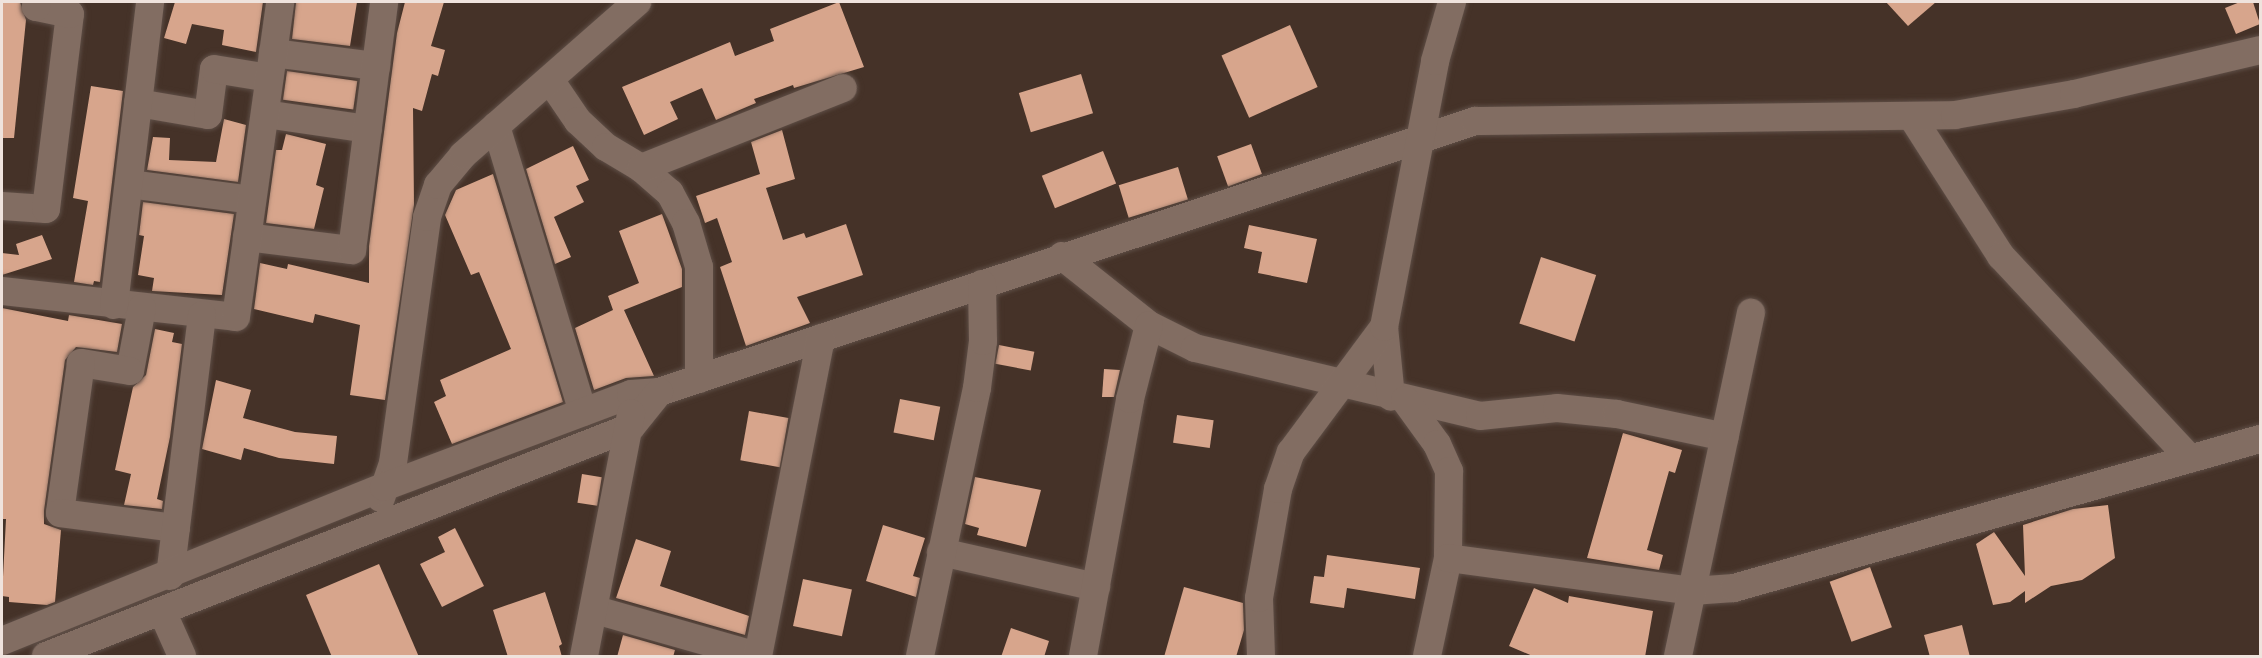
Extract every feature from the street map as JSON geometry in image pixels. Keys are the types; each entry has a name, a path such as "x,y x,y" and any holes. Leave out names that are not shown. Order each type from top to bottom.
{"street":[{"path":"2,206 46,209 70,14 36,7 37,2"},
{"path":"114,305 150,2"},
{"path":"2,291 236,317 280,2"},
{"path":"247,237 352,250 384,2"},
{"path":"380,506 393,463 427,217 438,185 462,155 637,2"},
{"path":"1427,657 1448,558 1449,471 1437,444 1398,399 1384,327 1421,138 1452,2"},
{"path":"46,657 162,611 583,412 631,394 659,392 699,379 1062,256 1475,121 1955,115 2074,94 2260,50"},
{"path":"138,104 208,115 214,69 271,66 376,66"},
{"path":"550,80 578,121 606,147 641,168 670,193 686,223 699,267 699,379"},
{"path":"641,168 843,88"},
{"path":"265,114 368,129"},
{"path":"1912,117 2001,256 2190,459"},
{"path":"496,126 583,412"},
{"path":"129,184 252,200"},
{"path":"1062,256 1149,325 1195,348 1339,385 1480,416 1557,408 1617,414 1725,437"},
{"path":"920,657 977,388 983,341 982,284"},
{"path":"142,308 130,371 81,363 60,513 176,528"},
{"path":"1678,657 1751,313"},
{"path":"170,576 202,315"},
{"path":"1083,657 1130,399 1149,325"},
{"path":"1261,657 1259,598 1278,489 1292,452 1339,385 1384,327"},
{"path":"596,610 758,656 821,338"},
{"path":"2,641 170,576 380,506 631,427 659,392"},
{"path":"584,657 596,610 631,427 631,394"},
{"path":"1448,558 1692,591 1734,588 2260,439"},
{"path":"941,552 1096,587"},
{"path":"162,611 182,657"}],"building":[{"path":"2,2 20,2 26,20 14,138 2,138"},
{"path":"175,2 263,2 256,52 222,45 224,30 192,24 186,44 164,38"},
{"path":"296,2 357,2 350,46 292,39"},
{"path":"405,2 444,2 431,46 445,50 438,76 432,74 422,111 413,108 414,205 385,400 350,395 360,325 315,314 313,323 254,309 260,263 287,269 288,264 369,283 369,246 397,33"},
{"path":"839,2 864,67 794,88 793,85 754,99 756,103 716,120 702,88 670,102 678,119 644,135 622,87 730,42 735,56 774,41 770,29"},
{"path":"1886,2 1936,2 1908,26"},
{"path":"2240,2 2253,2 2260,24 2236,34 2225,8"},
{"path":"1290,25 1318,87 1249,118 1221,56"},
{"path":"287,71 357,81 353,110 283,100"},
{"path":"1081,74 1093,113 1031,132 1019,93"},
{"path":"91,86 123,91 100,282 94,281 93,285 74,282 88,201 73,198"},
{"path":"224,119 246,125 238,182 147,170 153,137 170,138 169,160 216,162"},
{"path":"782,130 795,179 766,188 783,240 804,233 806,238 846,224 863,275 797,297 810,323 746,346 720,267 732,262 717,218 705,223 696,196 760,174 751,142"},
{"path":"286,134 326,144 316,185 324,188 314,229 266,223 276,150 282,150"},
{"path":"1251,144 1262,174 1228,186 1217,156"},
{"path":"573,146 589,180 576,186 584,202 554,217 571,257 555,264 526,169"},
{"path":"1103,151 1116,183 1055,208 1042,176"},
{"path":"1178,167 1188,200 1129,218 1119,185"},
{"path":"493,174 563,402 452,444 434,402 446,396 440,380 511,349 479,272 471,275 445,215 456,190"},
{"path":"143,202 234,214 222,295 152,291 154,278 138,275 144,236 139,235"},
{"path":"662,214 682,269 682,287 624,310 654,376 626,378 594,390 575,328 613,310 608,296 639,283 619,231"},
{"path":"1249,225 1317,239 1307,283 1258,273 1262,252 1244,248"},
{"path":"42,235 52,259 2,275 2,253 19,255 16,244"},
{"path":"1541,257 1596,275 1575,341 1519,324"},
{"path":"2,308 68,321 69,315 122,324 117,352 76,347 65,360 44,511 44,524 61,530 55,602 47,605 9,602 9,597 2,596 6,519 2,519"},
{"path":"155,329 174,333 172,342 182,344 170,437 157,499 163,501 162,509 124,505 131,474 115,470 133,387 146,375"},
{"path":"999,345 1034,352 1031,371 995,364"},
{"path":"1104,369 1120,370 1114,397 1102,397"},
{"path":"216,380 251,390 243,418 295,432 337,436 334,464 279,458 244,448 241,460 202,449"},
{"path":"900,399 940,407 934,440 894,432"},
{"path":"749,411 788,418 780,467 740,460"},
{"path":"1177,415 1214,420 1210,448 1173,443"},
{"path":"1623,433 1682,450 1675,473 1669,471 1647,550 1663,555 1659,570 1587,558"},
{"path":"582,474 602,477 597,506 577,503"},
{"path":"975,477 1041,490 1026,547 977,535 979,528 965,524"},
{"path":"2108,505 2115,558 2082,580 2051,586 2025,603 2025,591 2010,602 1993,605 1976,544 1994,532 2025,576 2023,525 2073,509"},
{"path":"883,525 925,538 913,576 920,578 916,597 866,581"},
{"path":"455,528 484,586 442,607 420,564 445,552 438,537"},
{"path":"636,539 671,551 660,586 749,616 745,635 616,598"},
{"path":"1327,555 1420,568 1415,599 1347,588 1344,608 1310,603 1314,576 1324,577"},
{"path":"379,564 419,657 332,657 306,595"},
{"path":"1870,567 1892,627 1851,642 1830,582"},
{"path":"803,579 852,589 842,636 793,626"},
{"path":"1184,587 1243,603 1244,630 1236,657 1164,657"},
{"path":"1534,588 1568,603 1569,596 1653,611 1645,657 1535,657 1509,646"},
{"path":"545,592 562,644 559,646 562,657 508,657 493,610"},
{"path":"1962,625 1970,657 1930,657 1924,635"},
{"path":"1011,628 1049,641 1044,657 1001,657"},
{"path":"623,635 675,650 673,657 617,657"}]}
